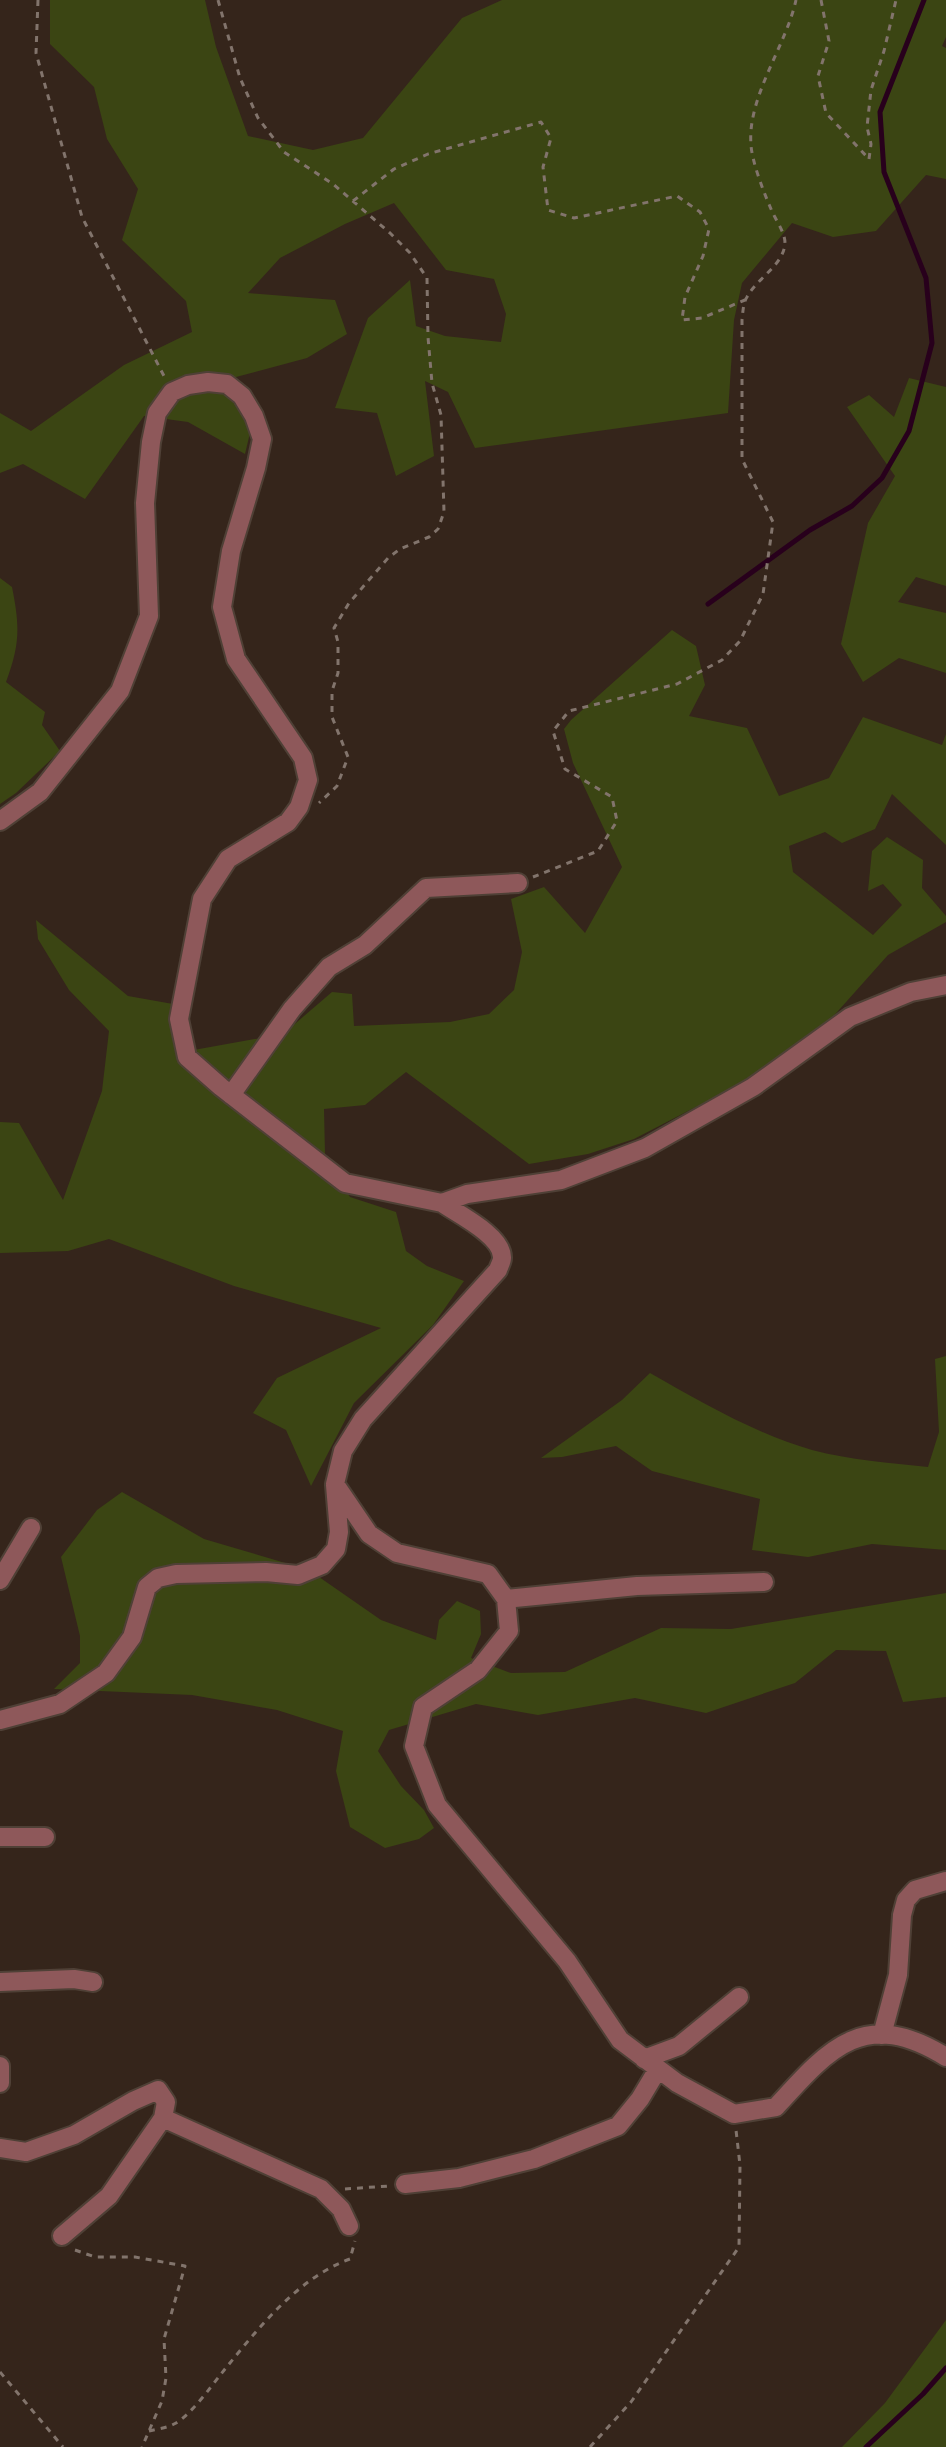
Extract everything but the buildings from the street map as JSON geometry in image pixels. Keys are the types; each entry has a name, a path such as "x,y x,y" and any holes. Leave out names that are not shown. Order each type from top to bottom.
{"street":[{"path":"0,821 40,792 120,691 149,616 145,503 157,413 172,392 198,383 227,384 242,396 254,416 262,439 231,551 222,607 236,659 303,758 308,780 299,807 288,822 228,859 202,899 179,1019 187,1057 345,1183 442,1203 486,1232 498,1244 502,1258 498,1270 363,1419 343,1451 335,1484 339,1532 336,1549 322,1565 298,1575 266,1572 176,1574 158,1578 147,1587 132,1637 106,1673 60,1704 0,1720"},
{"path":"231,1095 292,1009 329,967 365,945 426,888 518,883"},
{"path":"442,1203 467,1194 561,1180 645,1148 753,1087 850,1017 911,992 946,985"},
{"path":"335,1484 369,1534 397,1553 488,1574 506,1599 509,1631 478,1670 423,1707 414,1746 437,1805 567,1961 620,2040 677,2083 734,2114 776,2107 810,2069 853,2037 893,2034 946,2057"},
{"path":"0,1580 31,1528"},
{"path":"506,1599 637,1586 764,1582"},
{"path":"0,1837 45,1837"},
{"path":"882,2035 898,1975 906,1900 915,1890 946,1881"},
{"path":"0,1982 74,1979 93,1982"},
{"path":"405,2184 459,2178 534,2159 618,2126 640,2099 651,2064 679,2046 739,1997"},
{"path":"0,2066 0,2083"},
{"path":"0,2148 26,2152 74,2135 158,2090 166,2102 163,2118 109,2196 62,2236"},
{"path":"163,2118 321,2189 341,2209 349,2226"}],"path":[{"path":"38,0 36,53 82,217 172,392"},
{"path":"218,0 240,78 258,118 284,152 353,201 410,253 427,278 432,383 441,415 444,512 438,529 429,537 400,549 388,558 349,603 334,628 338,642 338,673 332,691 332,717 348,757 337,786 323,800 288,822"},
{"path":"518,883 598,851 617,821 612,797 565,769 553,731 569,711 677,684 722,660 740,641 763,594 773,522 742,459 745,300 758,280 782,256 785,240 770,208 751,145 755,112 772,63 791,23 796,0"},
{"path":"821,0 829,41 818,76 826,113 869,159 871,144 867,127 871,90 896,0"},
{"path":"353,201 394,169 428,154 541,122 551,138 543,167 548,210 574,218 677,196 700,212 709,229 703,256 685,297 682,320 702,318 745,300"},
{"path":"590,2447 631,2402 739,2247 740,2165 734,2114"},
{"path":"321,2189 405,2184"},
{"path":"149,2431 175,2424 244,2345 297,2291 327,2267 350,2259 355,2238 349,2226"},
{"path":"62,2236 62,2243 68,2248 95,2257 135,2257 185,2266 164,2339 166,2378 162,2401 142,2447"},
{"path":"0,2372 63,2447"}],"green space":[{"path":"50,0 205,0 216,47 248,136 313,150 363,138 462,18 502,0 946,0 946,37 942,46 946,48 946,179 926,175 876,231 833,237 792,223 742,283 734,320 728,413 475,448 448,392 425,381 434,456 396,476 377,413 335,408 368,318 410,280 416,326 445,336 501,342 506,314 494,279 446,270 394,203 280,258 248,293 335,300 347,334 307,358 236,377 250,433 245,454 188,422 144,416 85,499 23,464 0,473 0,413 31,431 124,365 192,332 186,301 122,240 138,189 107,139 94,87 50,44"},
{"path":"909,378 946,387 946,586 916,577 898,602 946,613 946,673 899,658 863,682 841,644 868,523 895,476 847,407 869,395 894,417"},
{"path":"0,578 12,587 17,625 14,657 6,682 45,712 42,725 60,751 0,804"},
{"path":"672,630 696,646 705,685 689,716 747,728 779,796 829,778 863,717 942,745 946,734 946,845 892,794 875,829 842,843 825,832 789,846 793,872 873,935 902,905 883,884 868,891 872,851 887,837 923,860 922,888 946,916 946,922 888,955 830,1020 748,1080 634,1139 588,1154 529,1164 406,1072 365,1105 324,1109 325,1154 350,1197 396,1212 406,1251 427,1266 464,1281 433,1325 354,1403 311,1486 286,1430 253,1413 277,1378 381,1328 234,1286 109,1239 68,1251 0,1253 0,1122 19,1123 63,1200 102,1091 109,1031 69,990 38,939 36,920 128,996 173,1004 177,1053 283,1034 332,992 352,994 354,1026 450,1022 489,1014 514,990 522,952 511,899 544,887 585,933 622,867 573,763 564,729"},
{"path":"946,1356 946,1550 872,1544 808,1557 752,1550 760,1499 652,1471 616,1446 541,1458 622,1400 650,1373 729,1416 791,1443 841,1456 928,1467 939,1432 935,1359"},
{"path":"122,1492 204,1539 309,1570 381,1620 436,1640 439,1620 457,1601 480,1611 481,1634 471,1658 511,1673 565,1672 661,1628 731,1629 946,1593 946,1697 903,1702 886,1651 836,1650 795,1683 706,1713 635,1698 538,1715 476,1704 389,1730 378,1751 401,1786 424,1810 434,1828 419,1839 385,1848 350,1827 336,1771 343,1731 277,1710 192,1695 54,1689 80,1663 80,1636 61,1557 97,1510"},
{"path":"946,2320 946,2447 842,2447 885,2403"}],"waterway":[{"path":"708,604 810,530 852,506 882,478 909,431 932,343 926,278 884,172 880,112 924,0"},
{"path":"866,2447 946,2368"}]}
